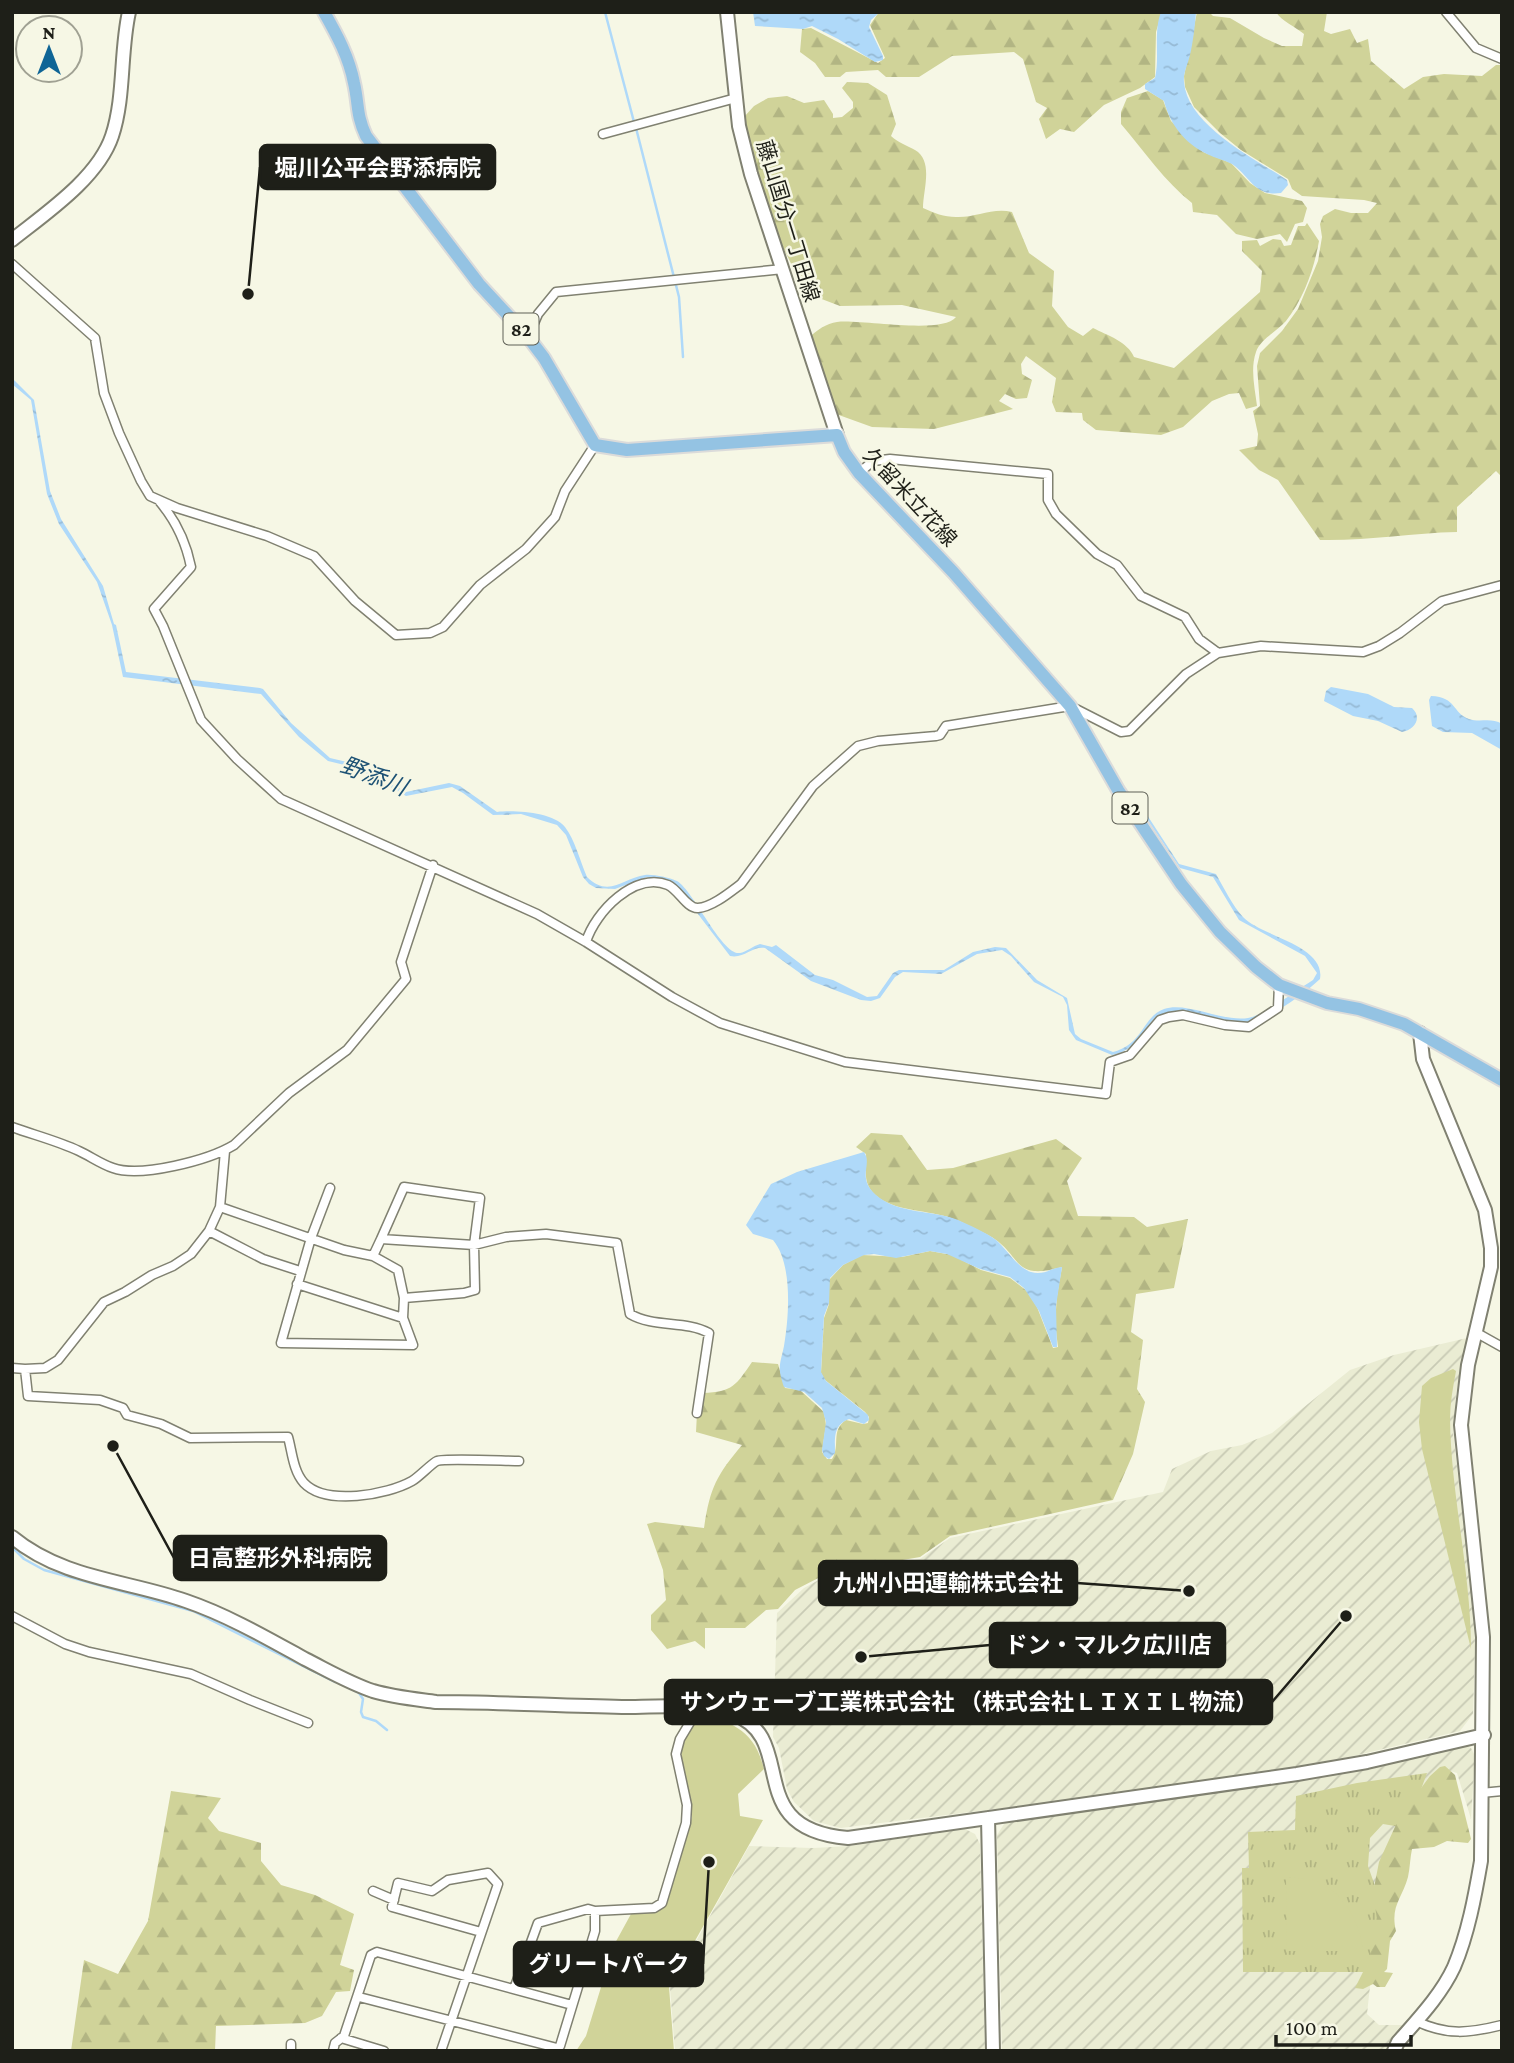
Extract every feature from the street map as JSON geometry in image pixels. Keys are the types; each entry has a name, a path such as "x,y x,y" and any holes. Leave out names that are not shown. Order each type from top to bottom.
{"main road":[{"name":"82","path":"324,12 346,53 355,87 358,118 366,136 479,284 544,358 595,445"},
{"path":"595,445 627,450 837,435"},
{"name":"久留米立花線","path":"837,435 844,452 859,473 953,572 1070,706 1118,790 1181,884 1220,932 1256,967 1279,985 1328,1003 1385,1016 1502,1080"}],"street":[{"path":"12,240 67,196 101,158 107,147 117,110 129,12"},
{"name":"藤山国分一丁田線","path":"727,12 739,126 751,174 837,435"},
{"path":"1447,12 1476,48 1502,59"},
{"path":"603,134 736,98"},
{"path":"12,264 95,338 104,393 119,433 150,496 160,502 267,536 314,556 355,601 396,635 430,633 443,627 480,585 526,549 555,517 565,491 595,445"},
{"path":"528,337 538,314 556,292 783,270"},
{"path":"859,473 873,461 890,460 1048,474 1048,500 1056,514 1097,554 1116,565 1141,596 1185,617 1199,639 1218,653"},
{"path":"160,502 171,515 187,544 191,567 154,609 201,720 237,759 281,799 537,914 672,997 720,1023 845,1062 1106,1094 1110,1062 1130,1055 1160,1020 1183,1015 1225,1025 1249,1027 1278,1008 1279,985"},
{"path":"586,942 613,901 640,883 651,881 670,886 691,907 699,908 725,896 741,884 813,786 858,746 878,741 936,736 940,735 946,726 1070,706 1121,732 1129,732 1186,674 1218,653 1261,646 1363,652 1400,633 1441,601 1502,585"},
{"path":"12,1127 77,1150 115,1169 162,1169 225,1151 289,1093 346,1050 406,979 401,962 433,865"},
{"path":"1394,2051 1398,2042 1438,1994 1454,1967 1474,1897 1481,1861 1483,1637 1461,1425 1468,1365 1491,1267 1489,1230 1485,1210 1423,1059 1420,1033"},
{"path":"12,1368 46,1368 58,1360 104,1302 191,1254 209,1231 220,1207 225,1151"},
{"path":"220,1207 311,1238 344,1250 373,1256 398,1270 404,1298 402,1318 413,1345 281,1343 300,1270 311,1238 330,1188"},
{"path":"373,1256 404,1188 480,1198 474,1245 475,1290 404,1298"},
{"path":"209,1231 262,1259 300,1270"},
{"path":"381,1240 474,1245 506,1237 547,1234 617,1243 630,1314 639,1320 699,1328 709,1334 697,1413"},
{"path":"296,1284 402,1318"},
{"path":"1477,1333 1502,1347"},
{"path":"25,1369 28,1396 100,1400 123,1408 127,1415 161,1424 190,1438 288,1437 296,1469 304,1483 322,1494 350,1497 388,1491 411,1482 437,1461 519,1461"},
{"path":"12,1537 45,1560 65,1568 185,1601 222,1616 339,1677 381,1693 436,1702 698,1709 733,1714 750,1724 764,1740 771,1757 775,1784 785,1807 805,1828 825,1836 848,1838 1309,1772 1367,1762 1484,1735"},
{"path":"12,1616 65,1644 89,1652 191,1674 307,1723"},
{"path":"514,1989 538,1923 588,1909 654,1908 662,1903 686,1823 687,1805 677,1754 680,1739 698,1709"},
{"path":"1481,1793 1502,1791"},
{"path":"988,1818 993,2051"},
{"path":"441,2051 498,1884 488,1873 448,1880 432,1891 398,1883 392,1907 481,1932"},
{"path":"373,1891 394,1899"},
{"path":"359,1997 535,2047 556,2048 560,2046 595,1931 594,1911"},
{"path":"333,2051 335,2043 344,2036 371,1955 377,1952 572,2005"},
{"path":"1416,2021 1458,2033 1502,2025"},
{"path":"341,2038 384,2051"}],"shaded area":[{"path":"1467,1338 1456,1394 1453,1432 1474,1614 1475,1646 1473,1714 1460,1731 1349,1757 1275,1770 841,1828 814,1821 794,1802 787,1789 779,1748 773,1737 777,1613 804,1588 826,1576 920,1559 950,1538 1163,1492 1172,1469 1211,1451 1242,1445 1272,1433 1350,1370 1394,1355"},
{"path":"1463,1745 1471,1748 1475,1756 1471,1819 1457,1773 1447,1770 1433,1783 1371,1977 1367,2014 1379,2025 1406,2025 1388,2051 1002,2051 997,1835 1006,1821"},
{"path":"965,1829 975,1834 980,1844 985,2051 675,2051 670,1988 749,1846 850,1846"}],"green space":[{"path":"879,12 1162,12 1156,32 1155,77 1140,88 1104,105 1074,132 1060,129 1046,139 1039,119 1047,108 1036,102 1023,59 1014,52 952,56 919,77 886,77 878,70 846,72 840,77 825,77 815,63 800,52 802,29 811,28 878,63 885,58 870,25"},
{"path":"1197,12 1209,12 1213,16 1230,18 1282,46 1302,46 1304,34 1276,12 1327,12 1324,31 1331,34 1350,29 1357,43 1368,39 1371,61 1404,89 1423,77 1444,74 1482,76 1496,65 1502,65 1502,477 1496,471 1457,507 1457,532 1320,540 1278,480 1259,470 1239,450 1257,446 1258,434 1253,411 1260,406 1257,366 1260,353 1282,331 1298,309 1318,261 1323,216 1335,209 1368,213 1377,203 1302,196 1292,189 1288,179 1241,150 1194,107 1185,87 1184,76"},
{"path":"847,82 868,83 887,95 896,124 891,136 915,150 924,161 926,176 923,208 952,217 998,211 1012,212 1029,253 1054,271 1052,306 1068,327 1083,336 1093,328 1111,336 1122,343 1134,357 1174,368 1260,292 1262,271 1242,251 1242,241 1257,240 1260,246 1273,239 1281,240 1284,246 1291,245 1298,226 1305,226 1307,223 1319,241 1314,262 1303,293 1292,312 1256,352 1253,372 1257,406 1246,409 1239,393 1229,394 1212,401 1183,427 1161,435 1096,430 1083,420 1082,413 1056,412 1052,402 1056,378 1026,356 1021,364 1022,374 1032,380 1027,398 1016,399 1005,394 999,401 1013,409 934,429 872,427 836,414 809,338 814,333 837,322 919,326 948,322 956,317 902,305 840,306 819,298 800,282 779,239 744,133 744,117 754,106 768,98 787,96 804,103 824,100 833,118 842,117 853,108 853,102 842,88"},
{"path":"1148,91 1163,100 1171,121 1203,152 1231,163 1250,183 1265,193 1302,201 1307,208 1303,222 1295,224 1287,242 1280,234 1257,239 1236,234 1217,215 1193,212 1192,203 1164,176 1121,124 1121,112 1127,98"},
{"path":"871,1133 902,1135 927,1170 953,1168 1056,1139 1082,1158 1067,1181 1078,1216 1134,1217 1147,1227 1188,1219 1174,1288 1136,1294 1131,1332 1143,1340 1137,1389 1145,1402 1133,1454 1113,1500 950,1536 920,1557 828,1573 795,1590 778,1609 766,1610 745,1628 705,1628 705,1649 695,1641 667,1649 651,1630 651,1615 666,1600 663,1570 647,1524 655,1522 704,1528 716,1483 742,1445 696,1432 697,1413 703,1393 721,1391 733,1386 752,1362 778,1364 785,1388 800,1390 824,1412 826,1425 822,1452 827,1459 832,1459 835,1454 837,1433 841,1424 846,1420 868,1423 869,1417 865,1412 825,1380 821,1373 829,1280 843,1265 862,1255 902,1257 930,1251 952,1255 981,1270 1010,1278 1027,1291 1037,1307 1053,1348 1058,1347 1055,1323 1062,1267 1045,1271 1025,1268 998,1241 986,1234 942,1215 896,1206 879,1198 867,1183 866,1154 856,1147"},
{"path":"1453,1369 1456,1371 1450,1413 1451,1448 1468,1591 1471,1649 1422,1449 1419,1422 1422,1386 1431,1378"},
{"path":"701,1714 734,1726 755,1746 764,1769 738,1794 740,1816 763,1820 669,1987 674,2051 576,2051 586,2036 614,1945 631,1914 658,1911 665,1906 692,1817 681,1752 687,1733"},
{"path":"1445,1766 1455,1775 1471,1839 1468,1843 1447,1841 1434,1847 1412,1849 1408,1877 1394,1915 1396,1931 1390,1941 1387,1969 1384,1972 1393,1973 1385,1987 1373,1984 1363,1989 1355,1988 1370,1958 1371,1939 1377,1919 1373,1893 1379,1862 1399,1818 1430,1776"},
{"path":"1427,1773 1407,1828 1383,1824 1370,1838 1368,1866 1383,1925 1366,1972 1243,1972 1242,1868 1249,1868 1248,1832 1295,1830 1296,1796 1357,1783"},
{"path":"171,1791 221,1798 208,1818 219,1831 261,1843 261,1861 281,1885 315,1895 354,1914 340,1965 354,1970 350,1991 336,1992 322,2016 305,2023 216,2026 215,2051 71,2051 84,1960 118,1974 148,1921"},
{"path":"1286,1877 1314,1880 1333,1891 1354,1918 1363,1951 1287,1951"}],"water":[{"path":"753,12 880,12 871,20 869,27 883,60 875,62 812,26 803,29 755,26"},
{"path":"1161,12 1196,12 1184,79 1188,98 1209,126 1241,151 1287,180 1288,185 1281,193 1258,189 1232,164 1191,144 1174,125 1164,101 1145,89 1145,84 1155,78 1157,28"},
{"name":"野添川","path":"12,378 34,400 50,491 61,519 103,586 116,625 126,672 263,689 291,723 330,758 360,765 406,792 449,783 460,786 497,812 523,812 552,818 569,832 587,877 595,883 610,887 648,875 677,881 733,951 740,953 760,944 772,947 776,945 815,975 833,980 867,997 877,996 893,973 899,970 944,970 973,952 995,947 1006,948 1037,980 1067,998 1075,1034 1113,1052 1131,1043 1151,1018 1164,1009 1183,1008 1227,1017 1248,1018 1271,1007 1313,980 1317,973 1305,956 1239,920 1213,877 1180,868 1130,794 1132,792 1179,864 1216,874 1243,917 1251,924 1303,949 1319,967 1320,979 1281,1009 1250,1021 1232,1021 1181,1012 1165,1013 1152,1021 1131,1047 1112,1055 1076,1040 1069,1030 1067,1005 1063,997 1034,982 1011,956 1002,950 977,954 941,974 903,972 895,977 880,998 871,1001 861,1000 811,981 765,948 740,956 730,956 675,884 647,877 615,889 596,888 589,884 583,877 566,835 557,825 521,814 493,815 452,787 406,796 357,768 328,761 299,737 261,694 123,677 112,625 97,582 59,524 47,494 31,400 12,384"},
{"path":"1331,687 1368,694 1394,707 1412,708 1417,716 1416,723 1402,732 1378,721 1353,716 1324,701 1326,691"},
{"path":"1431,696 1446,699 1469,719 1502,724 1502,750 1472,733 1443,732 1432,726 1429,700"},
{"path":"864,1152 867,1183 876,1195 885,1201 905,1209 948,1217 973,1227 996,1240 1031,1272 1062,1267 1056,1306 1057,1347 1053,1347 1039,1311 1024,1288 1010,1277 980,1269 947,1254 930,1251 896,1258 864,1255 843,1265 830,1278 829,1303 824,1316 821,1372 826,1381 868,1415 869,1420 864,1424 849,1419 840,1425 836,1433 835,1453 829,1459 824,1456 822,1450 826,1422 822,1408 804,1392 784,1387 780,1375 788,1306 784,1262 773,1240 753,1234 746,1225 771,1184 797,1172"}],"waterway":[{"path":"605,12 634,122"},
{"path":"636,128 679,297 683,357"},
{"path":"12,1547 24,1559 44,1570 193,1611 335,1682"},
{"path":"345,1686 359,1693 363,1699 363,1717 376,1721 387,1730"}],"place":[{"name":"堀川公平会野添病院","path":"248,294"},
{"name":"日高整形外科病院","path":"113,1446"},
{"name":"九州小田運輸株式会社","path":"1189,1591"},
{"name":"サンウェーブ工業株式会社 （株式会社ＬＩＸＩＬ物流）","path":"1346,1616"},
{"name":"ドン・マルク広川店","path":"861,1657"},
{"name":"グリートパーク","path":"709,1862"}]}
